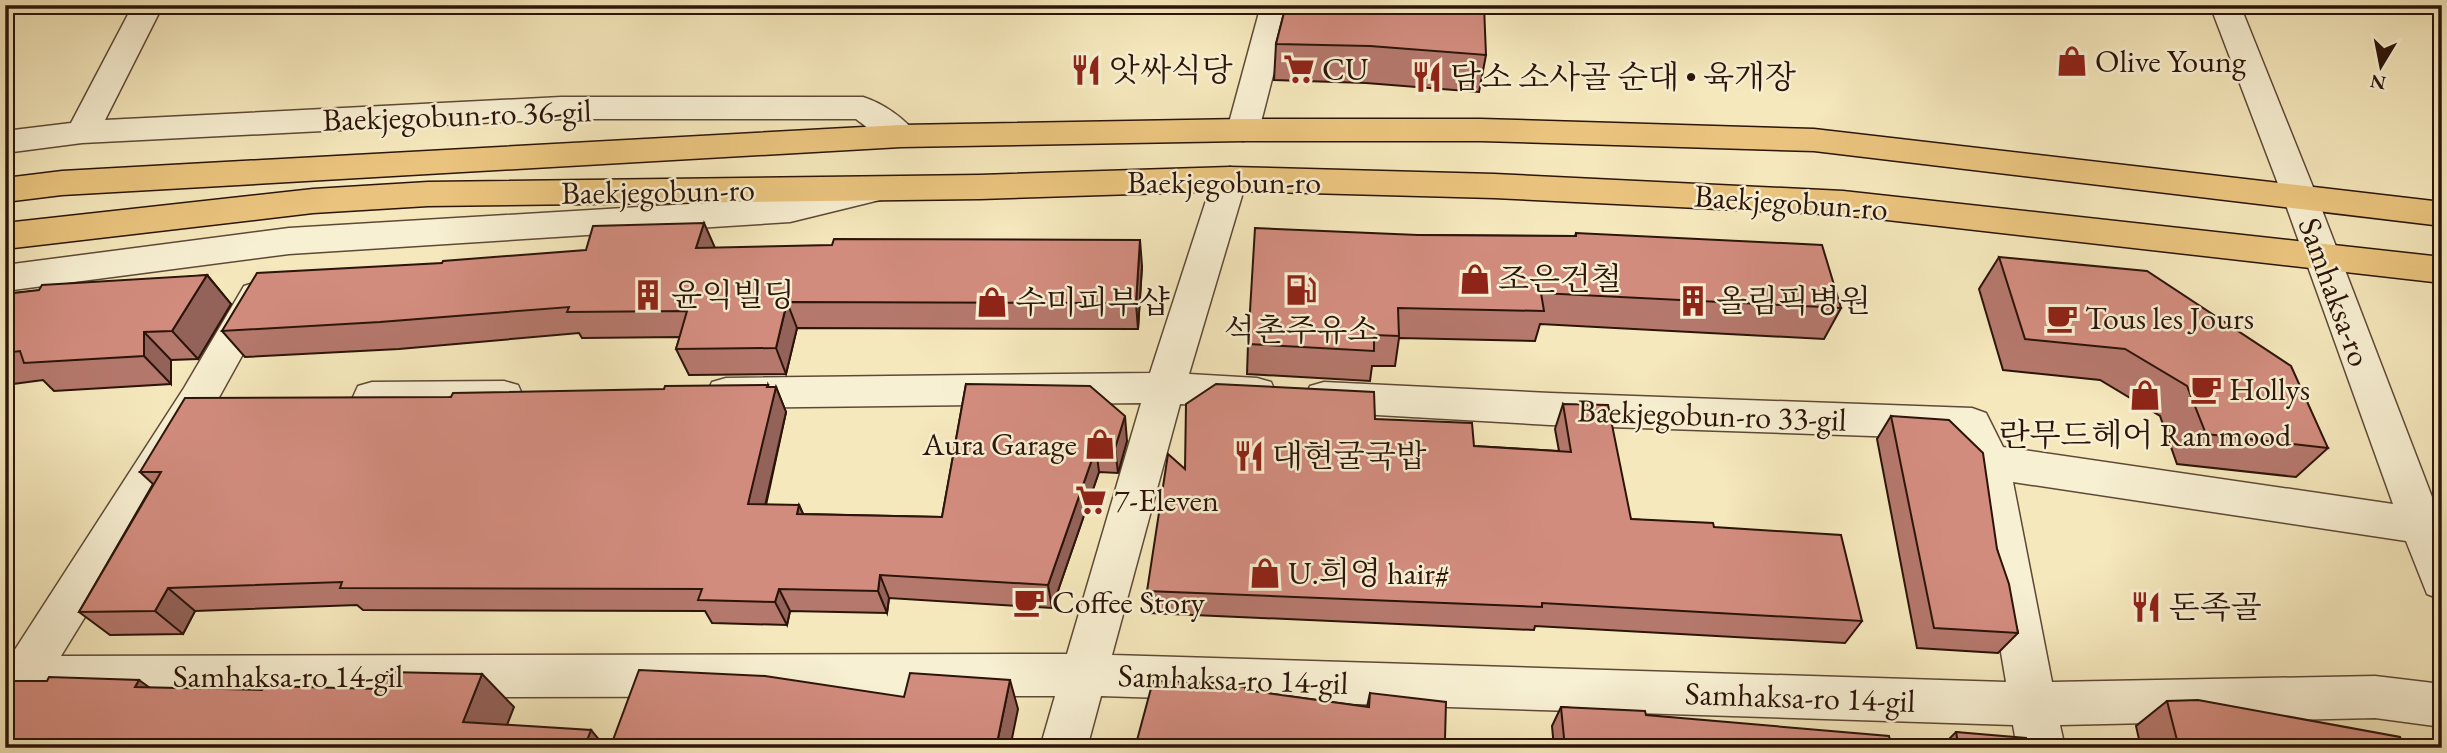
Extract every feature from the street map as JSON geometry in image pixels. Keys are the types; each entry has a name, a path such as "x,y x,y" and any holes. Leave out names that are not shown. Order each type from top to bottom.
{"main road":[{"name":"Baekjegobun-ro","path":"5,190 75,182 901,136 1481,130 1814,140 2442,214"},
{"name":"Baekjegobun-ro","path":"5,236 313,201 428,194 884,188 1230,178 1494,186 1843,203 2320,254 2442,270"}],"street":[{"path":"82,132 148,5"},
{"path":"1243,131 1276,5"},
{"name":"Samhaksa-ro","path":"2225,5 2300,197 2442,581"},
{"name":"Baekjegobun-ro 36-gil","path":"5,142 82,132 561,108 863,108 901,136"},
{"path":"1063,748 1166,388 1230,178"},
{"path":"5,278 289,241 790,210 884,188"},
{"path":"14,691 198,399 289,241"},
{"name":"Baekjegobun-ro 33-gil","path":"696,394 1166,388 1550,409 1972,424 1989,462 2038,726"},
{"path":"337,398 544,396"},
{"path":"198,399 240,399"},
{"path":"1989,462 2422,526"},
{"name":"Samhaksa-ro 14-gil","path":"14,691 1083,675 2038,726 2375,697 2442,706"}],"building":[{"path":"1286,5 1484,6 1486,55 1370,46 1276,44"},
{"path":"704,223 696,248 832,245 834,239 1140,240 1136,303 787,302 776,348 676,349 687,311 567,312 569,307 222,331 257,273 442,263 586,250 593,226"},
{"path":"1255,228 1418,235 1576,236 1576,233 1822,245 1841,308 1541,293 1544,311 1398,308 1399,336 1374,335 1374,351 1248,344"},
{"path":"1999,257 2147,271 2291,366 2328,448 2206,434 2187,386 2125,349 2025,339"},
{"path":"207,275 172,331 144,332 144,356 24,363 20,351 5,353 5,294 39,290 42,285"},
{"path":"966,384 1090,386 1125,416 1115,448 1096,448 1048,585 880,575 878,591 779,589 775,602 698,600 702,589 340,588 342,582 168,588 155,611 79,612 161,472 140,472 185,398 451,397 453,393 768,385 767,387 776,387 748,504 799,505 797,514 942,517"},
{"path":"1216,384 1374,392 1375,419 1472,423 1474,446 1571,452 1563,404 1608,405 1631,519 1713,523 1714,527 1841,535 1862,621 1542,603 1542,607 1147,591 1168,454 1185,469 1186,404"},
{"path":"1891,416 1949,420 1983,453 1997,549 2009,584 2018,633 1934,628"},
{"path":"639,670 765,676 904,697 910,673 1010,680 996,748 610,748"},
{"path":"387,672 482,674 463,722 591,730 584,748 5,748 5,681 47,681 49,677 139,680 135,687 379,689"},
{"path":"1153,681 1221,683 1245,687 1245,690 1369,707 1370,693 1446,702 1445,739 1553,748 1154,748 1136,744"},
{"path":"2198,700 2400,737 2404,748 2179,748 2167,701"},
{"path":"1561,707 1645,711 1646,715 1889,736 1892,748 1565,748"},
{"path":"1956,732 2026,738 2029,748 1959,748"}],"place":[{"name":"Olive Young","path":"2072,61"},
{"name":"CU","path":"1299,69"},
{"name":"앗싸식당","path":"1086,70"},
{"name":"담소 소사골 순대 • 육개장","path":"1427,77"},
{"name":"조은건철","path":"1475,279"},
{"name":"석촌주유소","path":"1301,290"},
{"name":"윤익빌딩","path":"648,295"},
{"name":"올림픽병원","path":"1693,301"},
{"name":"수미피부샵","path":"992,302"},
{"name":"Tous les Jours","path":"2062,318"},
{"name":"Hollys","path":"2206,389"},
{"name":"란무드헤어 Ran mood","path":"2145,395"},
{"name":"Aura Garage","path":"1100,444"},
{"name":"대현굴국밥","path":"1249,456"},
{"name":"7-Eleven","path":"1091,500"},
{"name":"U.희영 hair#","path":"1265,573"},
{"name":"Coffee Story","path":"1029,602"},
{"name":"돈족골","path":"2146,607"}]}
